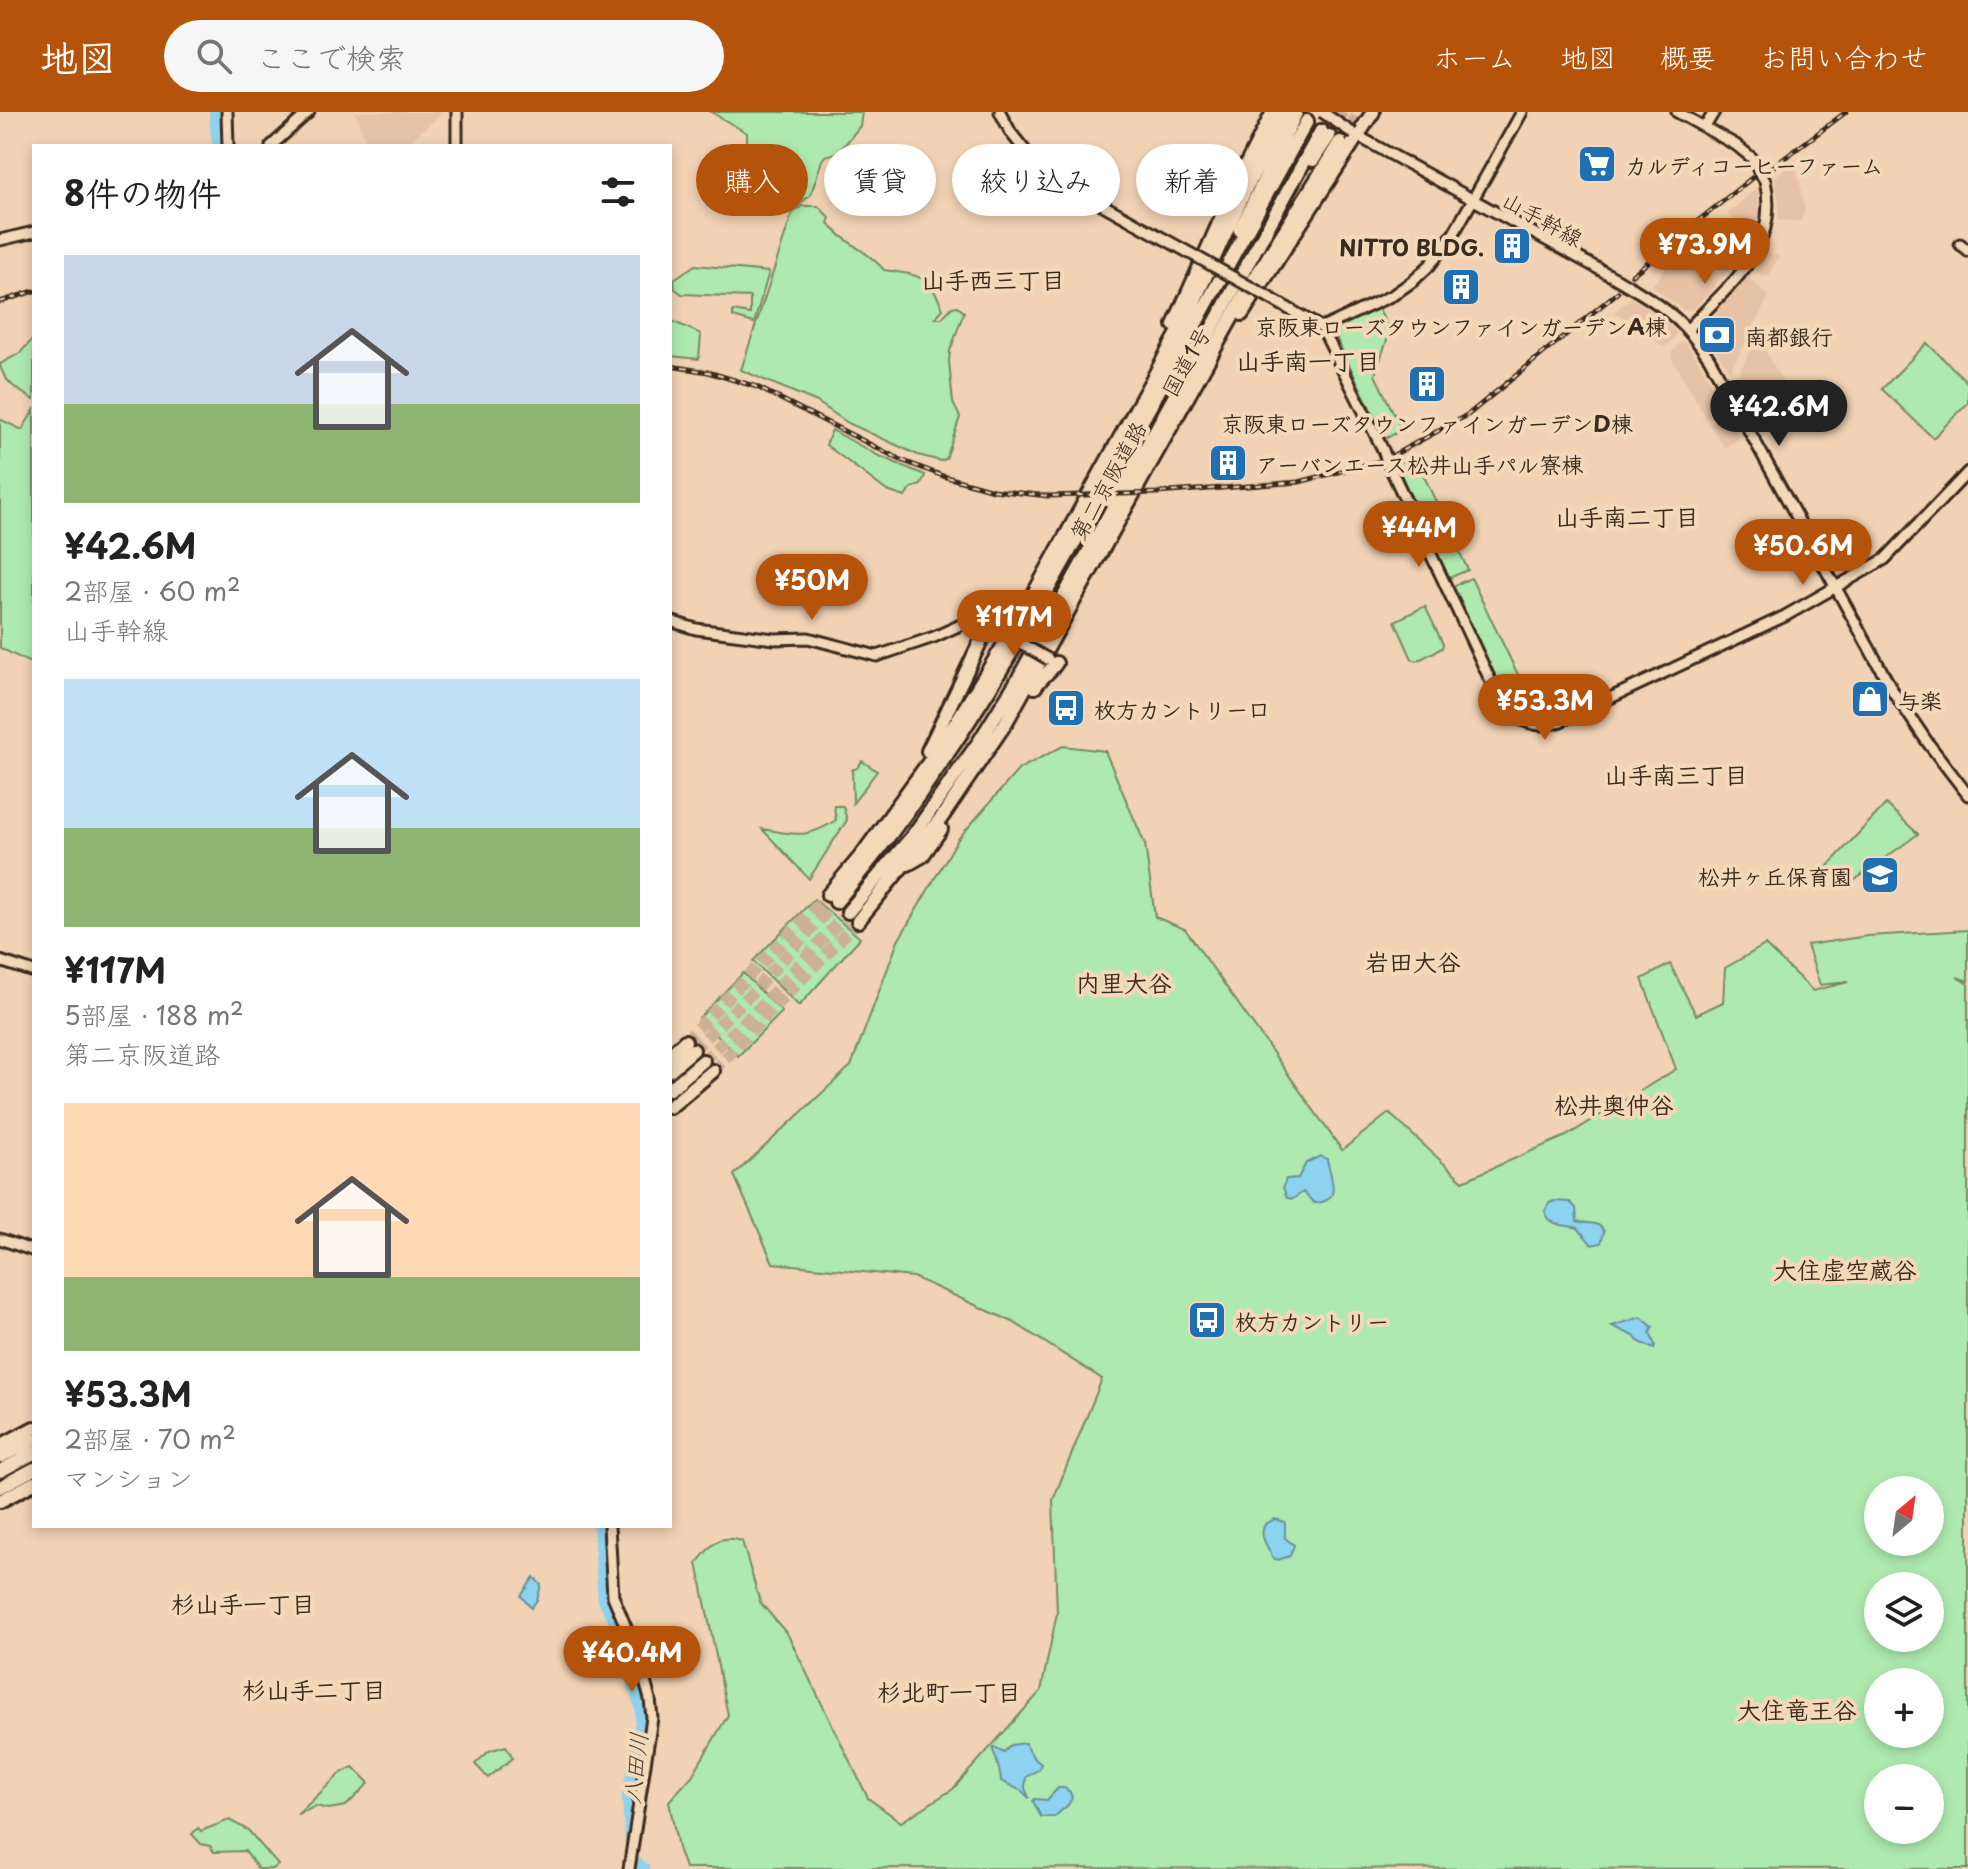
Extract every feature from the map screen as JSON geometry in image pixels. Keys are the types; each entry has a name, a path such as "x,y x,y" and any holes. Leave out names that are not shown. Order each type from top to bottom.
{"highway":[{"path":"1141,401 1235,187 1273,112"},
{"path":"1178,415 1189,408 1246,307 1373,112"},
{"name":"国道1号","path":"832,895 975,694 1024,612 1188,315 1247,186 1296,116"},
{"name":"第二京阪道路","path":"832,895 897,827 964,732 1037,611 1210,299 1252,200 1296,116"},
{"name":"国道1号","path":"853,917 902,866 950,805 1005,724 1259,271 1330,136"},
{"name":"第二京阪道路","path":"853,917 979,742 1017,681 1268,225 1330,136"},
{"path":"832,895 868,832 933,744 992,627"},
{"path":"902,866 922,856 992,757 1043,675 1050,671 1052,661"},
{"path":"672,1088 708,1066 672,1107"},
{"path":"0,1446 32,1429"},
{"path":"0,1457 32,1441"},
{"path":"0,1471 32,1454"},
{"path":"0,1487 32,1470"},
{"path":"0,1502 32,1486"}],"street":[{"path":"227,112 228,144"},
{"path":"273,144 309,112"},
{"path":"457,112 457,144"},
{"path":"1000,112 1011,133 1035,163 1056,179 1322,328 1383,450 1501,703 1508,712 1527,723 1545,726 1557,723 1785,616 1836,588 1885,559 1968,472"},
{"name":"山手幹線","path":"1322,112 1356,135 1634,289 1661,305 1689,328 1726,386 1908,715 1968,795"},
{"path":"1322,328 1393,295 1413,281 1438,254 1522,112"},
{"path":"1677,112 1736,145 1752,158 1765,181 1769,213 1761,245 1744,269 1689,328"},
{"path":"1705,127 1714,112"},
{"path":"0,240 32,232"},
{"path":"672,622 696,629 774,639 808,638 877,656 967,622 992,627 1052,661"},
{"path":"0,961 32,971"},
{"path":"0,1239 32,1250"},
{"path":"609,1528 613,1596 637,1654 652,1718 629,1869"}],"shaded area":[{"path":"355,112 443,112 407,144 367,144"},
{"path":"1795,160 1805,212 1800,221 1778,220 1779,202 1774,178"},
{"path":"1757,188 1760,213 1758,229 1752,241 1728,213"},
{"path":"1701,237 1702,242 1729,270 1694,309 1683,310 1652,286 1677,257"},
{"path":"1767,252 1779,257 1769,275 1764,277 1756,270"},
{"path":"1747,277 1769,296 1730,372 1704,333 1705,323"},
{"path":"1631,298 1676,331 1666,346 1614,312"},
{"path":"1757,336 1786,387 1767,398 1777,418 1762,426 1735,382"},
{"path":"1681,342 1685,342 1699,362 1724,409 1707,419 1671,357"},
{"path":"1727,413 1740,437 1725,448 1709,423"}],"green space":[{"path":"711,112 862,112 860,126 845,144 824,144 824,157 808,197 808,144 747,144 747,133"},
{"path":"808,206 818,206 824,216 830,218 828,223 835,231 884,270 914,275 927,283 943,309 935,318 942,318 952,307 957,306 964,312 949,361 953,403 960,417 946,459 941,461 918,455 848,423 817,402 741,370 791,216 808,216"},
{"path":"695,265 769,272 754,323 733,317 733,311 750,314 750,297 682,294 675,289 674,279"},
{"path":"1377,306 1390,331 1375,375 1402,430 1385,439 1331,327"},
{"path":"672,321 701,334 699,359 672,356"},
{"path":"32,340 32,399 8,381 0,364 20,353"},
{"path":"1927,343 1968,383 1968,403 1933,438 1882,389"},
{"path":"32,413 32,664 0,648 0,419 22,430"},
{"path":"832,430 877,455 925,475 921,485 911,488 905,497 887,491 826,445"},
{"path":"1414,455 1468,570 1449,578 1396,464"},
{"path":"1471,578 1539,718 1519,712 1505,697 1454,588"},
{"path":"1425,606 1443,644 1442,648 1417,661 1412,659 1395,621"},
{"path":"1063,746 1105,751 1145,844 1155,917 1185,929 1342,1150 1389,1113 1463,1181 1566,1136 1676,1069 1642,979 1670,964 1696,1015 1723,1002 1725,968 1765,945 1813,991 1848,982 1820,985 1807,945 1868,936 1968,930 1968,981 1957,977 1968,984 1968,1869 685,1868 669,1801 692,1776 728,1715 697,1563 716,1542 726,1539 742,1541 760,1602 788,1635 868,1798 901,1822 953,1789 1041,1691 1057,1613 1053,1500 1102,1379 1013,1322 913,1277 773,1263 734,1175 851,1066 898,941 958,839 1019,769"},
{"path":"862,761 877,771 853,803 852,770"},
{"path":"1886,804 1918,834 1844,888 1826,872 1826,868"},
{"path":"834,806 843,806 847,820 809,879 762,829 800,834 817,831 836,820"},
{"path":"814,899 860,938 799,1006 753,961"},
{"path":"743,973 782,1012 738,1056 699,1018"},
{"path":"506,1746 513,1758 488,1778 475,1764 489,1751"},
{"path":"353,1767 369,1783 346,1806 328,1809 316,1806 297,1815 341,1773"},
{"path":"229,1820 248,1830 278,1865 273,1869 258,1869 245,1851 214,1852 192,1834 198,1828 201,1831"}],"water":[{"path":"1320,1156 1327,1159 1332,1181 1329,1199 1314,1203 1303,1192 1293,1199 1287,1198 1283,1187 1286,1179 1298,1178 1306,1163"},
{"path":"1554,1201 1570,1202 1576,1208 1577,1221 1602,1228 1601,1243 1592,1245 1578,1228 1550,1220 1545,1211"},
{"path":"1641,1317 1653,1327 1650,1333 1654,1349 1612,1326"},
{"path":"1275,1519 1285,1522 1285,1538 1294,1545 1290,1556 1278,1560 1273,1558 1263,1533 1265,1524"},
{"path":"534,1577 541,1585 531,1608 521,1596"},
{"path":"1025,1743 1041,1764 1039,1769 1026,1777 1025,1788 1029,1798 1001,1781 993,1751 994,1747 1004,1752 1011,1745"},
{"path":"1058,1788 1070,1792 1072,1798 1068,1805 1054,1817 1041,1817 1033,1801 1047,1800"}],"waterway":[{"name":"八田川","path":"215,112 218,144"},
{"name":"八田川","path":"599,1528 604,1600 628,1646 627,1665 641,1708 628,1796 632,1860 644,1869"}],"tunnel":[{"path":"1329,136 1343,112"},
{"path":"1340,142 1360,112"},
{"path":"685,1041 828,895"},
{"path":"693,1050 749,996 836,902"},
{"path":"703,1061 760,1007 848,912"},
{"path":"713,1071 858,921"}],"railway":[{"path":"1770,169 1846,112"},
{"path":"1698,221 1753,177"},
{"path":"1632,275 1678,238"},
{"path":"0,302 32,292"},
{"path":"1392,456 1469,414 1618,292"},
{"path":"672,366 708,372 757,387 901,460 993,490 1048,496 1157,493 1299,482 1380,461"}],"place":[{"name":"カルディコーヒーファーム","path":"1597,164"},
{"name":"NITTO BLDG.","path":"1512,246"},
{"name":"京阪東ローズタウンファインガーデンA棟","path":"1461,287"},
{"name":"南都銀行","path":"1717,335"},
{"name":"京阪東ローズタウンファインガーデンD棟","path":"1427,384"},
{"name":"アーバンエース松井山手パル寮棟","path":"1228,463"},
{"name":"与楽","path":"1870,699"},
{"name":"枚方カントリー口","path":"1066,708"},
{"name":"松井ヶ丘保育園","path":"1880,875"},
{"name":"枚方カントリー","path":"1207,1320"}],"district":[{"name":"山手西三丁目","path":"993,279"},
{"name":"山手南一丁目","path":"1308,360"},
{"name":"山手南二丁目","path":"1627,516"},
{"name":"山手南三丁目","path":"1676,774"},
{"name":"岩田大谷","path":"1413,961"},
{"name":"内里大谷","path":"1124,982"},
{"name":"松井奥仲谷","path":"1614,1104"},
{"name":"大住虚空蔵谷","path":"1845,1269"},
{"name":"杉山手一丁目","path":"243,1603"},
{"name":"杉山手二丁目","path":"314,1689"},
{"name":"杉北町一丁目","path":"949,1691"},
{"name":"大住竜王谷","path":"1797,1709"}]}
